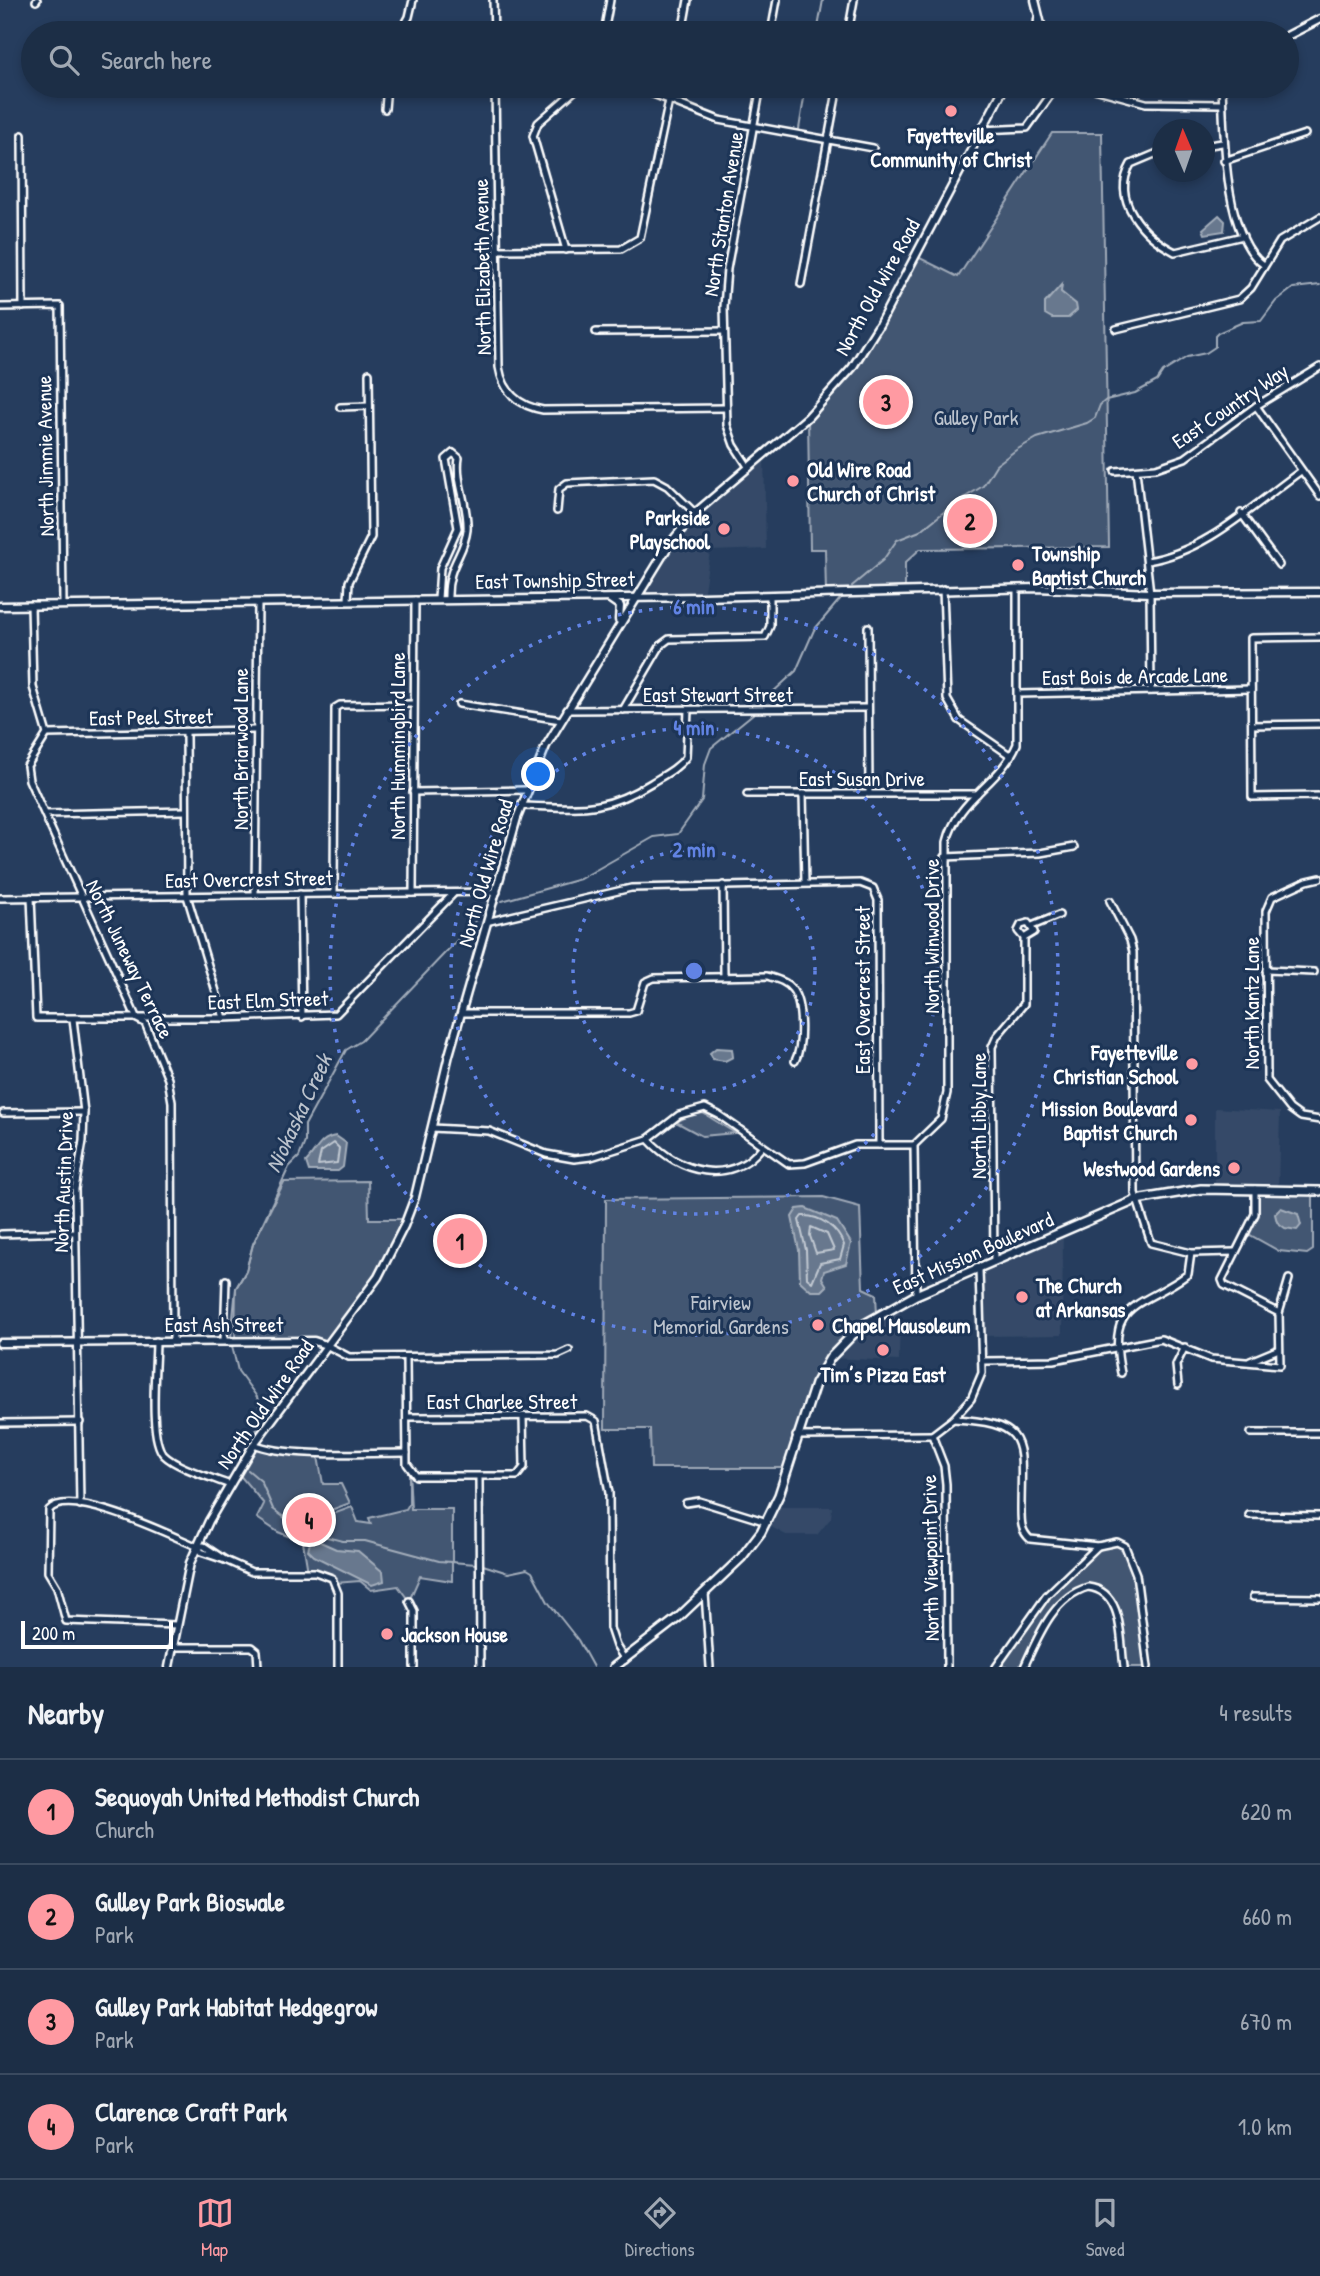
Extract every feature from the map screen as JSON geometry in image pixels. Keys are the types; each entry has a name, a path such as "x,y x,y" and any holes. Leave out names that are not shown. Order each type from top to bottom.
{"main road":[{"name":"East Mission Boulevard","path":"614,1667 662,1633 741,1558 767,1522 779,1495 815,1384 839,1347 861,1326 916,1295 1136,1200 1188,1190 1320,1191"}],"street":[{"path":"407,21 413,0"},
{"path":"494,0 494,21"},
{"path":"606,21 610,0"},
{"path":"684,21 688,0"},
{"path":"773,21 777,0"},
{"path":"850,21 854,0"},
{"path":"1035,0 1040,21"},
{"path":"1038,21 1039,14"},
{"path":"1299,30 1320,19"},
{"path":"384,109 385,98"},
{"name":"North Elizabeth Avenue","path":"495,98 499,367 504,384 520,402 543,411 725,408"},
{"path":"566,98 538,123 533,136 566,250"},
{"path":"664,98 719,120 873,148"},
{"name":"North Stanton Avenue","path":"749,468 730,439 725,408 724,331 727,269 759,98"},
{"path":"801,284 836,98"},
{"name":"North Old Wire Road","path":"169,1667 176,1625 196,1546 254,1444 378,1277 398,1240 415,1197 462,1013 526,790 561,720 666,549 695,513 818,407 852,368 879,325 998,98"},
{"path":"981,130 1027,128 1048,98"},
{"path":"1127,98 1146,103 1222,104"},
{"path":"1222,98 1224,161 1243,236 1252,257 1264,265"},
{"path":"498,250 631,246 645,229 669,100"},
{"path":"1224,161 1305,134"},
{"path":"0,307 23,307 22,135"},
{"path":"1215,144 1222,143"},
{"path":"1152,155 1131,164 1125,184 1128,211 1165,247 1175,252 1243,236"},
{"path":"1116,329 1233,301 1251,288 1280,241 1320,217"},
{"name":"North Jimmie Avenue","path":"23,307 60,306 62,605"},
{"path":"596,332 724,331"},
{"name":"East Country Way","path":"1115,471 1164,466 1185,458 1256,406 1320,367"},
{"path":"348,601 349,582 371,537 369,373"},
{"path":"341,407 369,406"},
{"path":"1256,406 1320,496"},
{"path":"438,599 440,568 458,528 446,459 453,453 459,458 467,526 463,543 449,574 448,599"},
{"path":"1136,470 1150,593 1151,691"},
{"path":"1147,561 1184,553 1301,471"},
{"path":"557,511 559,489 567,483 646,479 667,486 695,513"},
{"path":"1241,513 1279,565"},
{"path":"943,589 947,699 959,720 1011,756"},
{"name":"East Township Street","path":"0,606 770,596 943,589 1150,593 1320,592"},
{"name":"North Winwood Drive","path":"914,1145 941,1119 947,1101 945,857 950,828 956,815 1011,756 1019,736 1017,589"},
{"path":"623,710 661,645 669,639 765,637 770,626 770,596"},
{"path":"605,597 620,606 617,626"},
{"name":"North Hummingbird Lane","path":"412,893 415,600"},
{"name":"North Briarwood Lane","path":"255,894 254,730 258,603"},
{"path":"31,606 33,687 47,734"},
{"path":"868,627 869,794"},
{"path":"1320,637 1251,638 1252,797 1320,796"},
{"name":"East Bois de Arcade Lane","path":"1018,694 1251,689"},
{"path":"334,894 335,708 340,705 413,704"},
{"path":"458,704 561,720"},
{"name":"East Stewart Street","path":"567,710 868,708"},
{"path":"521,806 600,807 628,797 667,773 686,757 688,710"},
{"path":"1252,725 1320,724"},
{"name":"East Peel Street","path":"47,734 254,730"},
{"path":"186,732 187,896 224,1018"},
{"name":"North Juneway Terrace","path":"47,734 27,766 29,780 137,1019 145,1023 171,1091 173,1342"},
{"path":"413,792 526,790"},
{"name":"East Susan Drive","path":"747,794 977,794"},
{"path":"803,794 804,883"},
{"path":"46,814 186,811"},
{"path":"945,857 1040,853 1074,847"},
{"name":"North Kantz Lane","path":"1320,878 1307,881 1272,898 1266,906 1267,1080 1274,1093 1290,1109 1312,1120 1320,1120"},
{"name":"East Overcrest Street","path":"490,921 631,888 860,883 873,888 877,894 879,1145"},
{"path":"723,885 724,976"},
{"name":"East Overcrest Street","path":"0,898 497,892"},
{"name":"East Elm Street","path":"74,1020 328,1017 343,1010 454,893"},
{"path":"300,894 302,1017"},
{"path":"31,897 34,1015 41,1020 74,1020"},
{"path":"1110,901 1130,940 1132,952 1136,1200 1151,1243 1191,1253 1235,1252"},
{"path":"1032,926 1033,935 1024,938 1019,933 1020,926 1026,923 1032,926 1059,915"},
{"name":"North Libby Lane","path":"994,1262 992,1047 997,1036 1024,1004 1024,938"},
{"path":"1266,970 1314,972"},
{"path":"462,1013 629,1013 636,1011 645,982 654,978 767,976 782,981 792,989 797,1002 799,1052 794,1061"},
{"name":"North Austin Drive","path":"74,1020 83,1112 83,1141 75,1189 80,1505"},
{"path":"432,1128 489,1131 546,1154 574,1159 591,1157 648,1139 679,1115 705,1108 789,1164 805,1163 847,1147 914,1145 916,1295"},
{"path":"3,1113 83,1112"},
{"path":"648,1139 671,1161 706,1172 726,1171 747,1163 762,1147"},
{"path":"1255,1189 1255,1214 1222,1283 1279,1313"},
{"path":"1,1234 75,1232"},
{"path":"1121,1373 1117,1347 1120,1322 1142,1298 1188,1274 1191,1253"},
{"path":"796,1436 933,1435 953,1419 976,1392 982,1361 979,1269"},
{"path":"982,1361 1054,1360 1161,1339 1211,1359 1280,1364 1279,1313 1289,1279"},
{"path":"224,1341 226,1280"},
{"path":"156,1341 157,1444 169,1459 230,1485"},
{"name":"East Ash Street","path":"0,1343 314,1341 349,1357 558,1355 569,1350"},
{"path":"1178,1385 1176,1365 1185,1347"},
{"path":"1250,1361 1279,1349"},
{"path":"406,1357 407,1453 412,1473 425,1478 512,1477 520,1474 524,1467 523,1416"},
{"name":"East Charlee Street","path":"407,1417 587,1416 597,1421 609,1493 610,1628 616,1646 625,1660"},
{"path":"953,1419 998,1423 1016,1438 1021,1460 1021,1523 1030,1539 1098,1546 1117,1542 1130,1554 1136,1574 1148,1667"},
{"path":"0,1423 80,1422"},
{"path":"1251,1433 1320,1433"},
{"name":"North Viewpoint Drive","path":"933,1435 944,1466 946,1484 947,1667"},
{"path":"254,1444 272,1450 346,1454 407,1453"},
{"path":"479,1478 480,1667"},
{"path":"687,1503 699,1501 767,1522"},
{"path":"176,1625 66,1621 57,1587 48,1572 48,1516 51,1507 80,1505 103,1508 252,1572 315,1572 332,1578 338,1593 338,1667"},
{"path":"1249,1515 1320,1516"},
{"path":"996,1667 1047,1595 1098,1546"},
{"path":"1024,1667 1044,1627 1059,1606 1079,1590 1098,1588 1106,1592 1115,1604 1124,1667"},
{"path":"705,1593 710,1667"},
{"path":"1252,1597 1320,1598"},
{"path":"409,1601 414,1611 414,1667"},
{"path":"172,1647 255,1648 258,1667"}],"shaded area":[{"name":"Parkside Playschool","path":"764,455 766,549 710,551 703,597 635,597 695,513"},
{"path":"1215,1108 1280,1112 1278,1190 1215,1189"},
{"path":"1063,1232 1062,1335 981,1336 979,1269"},
{"path":"900,1303 899,1361 830,1358 848,1337"},
{"path":"775,1507 832,1507 831,1518 817,1535 786,1535 766,1524"}],"green space":[{"name":"Gulley Park","path":"1052,133 1102,133 1109,547 920,549 905,563 905,590 826,594 825,549 810,549 808,417 852,368 916,256 958,277"},
{"path":"703,1113 735,1133 702,1136 676,1122 690,1115"},
{"path":"368,1181 369,1219 407,1219 388,1261 326,1345 314,1341 235,1341 236,1288 246,1271 253,1244 284,1182"},
{"path":"1255,1189 1313,1190 1313,1250 1307,1254 1279,1251 1245,1232 1255,1214"},
{"name":"Fairview Memorial Gardens","path":"823,1197 860,1207 863,1288 876,1294 877,1315 861,1326 822,1370 788,1468 651,1468 650,1429 605,1429 606,1199"},
{"path":"254,1444 266,1449 317,1451 323,1484 341,1484 350,1503 323,1513 328,1516 352,1507 358,1522 371,1524 369,1518 406,1509 409,1504 409,1469 411,1509 452,1509 452,1581 420,1576 409,1601 398,1586 371,1590 360,1581 335,1583 332,1578 308,1572 303,1542 278,1532 257,1518 264,1504 237,1472"},
{"path":"1117,1542 1132,1563 1137,1580 1148,1667 1124,1667 1112,1598 1088,1587 1066,1602 1049,1621 1024,1667 996,1667 1064,1576 1099,1549"}],"water":[{"path":"1219,215 1225,221 1224,231 1205,234 1203,229"},
{"path":"1062,284 1061,292 1076,304 1077,310 1068,318 1052,318 1045,314 1045,303"},
{"path":"716,1048 732,1049 733,1057 725,1061 713,1059 710,1053"},
{"path":"336,1136 346,1143 343,1167 338,1171 309,1171 306,1162 322,1142"},
{"path":"805,1208 837,1221 851,1243 846,1264 824,1271 822,1278 827,1286 822,1291 811,1291 800,1281 799,1250 792,1217 797,1209"},
{"path":"1281,1208 1298,1214 1301,1225 1297,1230 1285,1228 1277,1222 1275,1214"},
{"path":"316,1540 336,1549 358,1551 383,1572 384,1581 372,1585 314,1556 308,1550 310,1543"}],"waterway":[{"path":"819,21 823,0"},
{"path":"799,129 804,98"},
{"name":"Niokaska Creek","path":"852,586 883,560 897,540 920,531 954,504 983,486 996,465 1016,450 1037,438 1087,423 1095,418 1100,405 1106,400 1135,393 1157,381 1163,372 1187,357 1206,353 1215,347 1215,336 1218,333 1243,322 1261,321 1276,301 1293,288 1320,285"},
{"name":"Niokaska Creek","path":"760,704 796,671 814,630 841,598"},
{"name":"Niokaska Creek","path":"502,901 580,879 654,837 678,834 702,800 705,764 711,748 754,713"},
{"name":"Niokaska Creek","path":"231,1338 236,1288 246,1271 253,1244 289,1167 299,1157 305,1142 305,1125 346,1050 361,1041 487,909"},
{"name":"Niokaska Creek","path":"232,1346 238,1371 257,1397 262,1419 245,1452"},
{"name":"Niokaska Creek","path":"248,1470 261,1481 273,1509 307,1535 343,1541 365,1541 439,1561 476,1564"},
{"name":"Niokaska Creek","path":"483,1565 508,1573 527,1569 532,1572 548,1602 578,1640 593,1667"}],"place":[{"name":"Fayetteville Community of Christ","path":"951,111"},
{"name":"Gulley Park Habitat Hedgegrow","path":"886,402"},
{"name":"Old Wire Road Church of Christ","path":"793,481"},
{"name":"Gulley Park Bioswale","path":"970,521"},
{"name":"Parkside Playschool","path":"724,529"},
{"name":"Township Baptist Church","path":"1018,565"},
{"name":"Fayetteville Christian School","path":"1192,1064"},
{"name":"Mission Boulevard Baptist Church","path":"1191,1120"},
{"name":"Westwood Gardens","path":"1234,1168"},
{"name":"Sequoyah United Methodist Church","path":"460,1241"},
{"name":"The Church at Arkansas","path":"1022,1297"},
{"name":"Chapel Mausoleum","path":"818,1325"},
{"name":"Tim’s Pizza East","path":"883,1350"},
{"name":"Clarence Craft Park","path":"309,1520"},
{"name":"Jackson House","path":"387,1634"}]}
